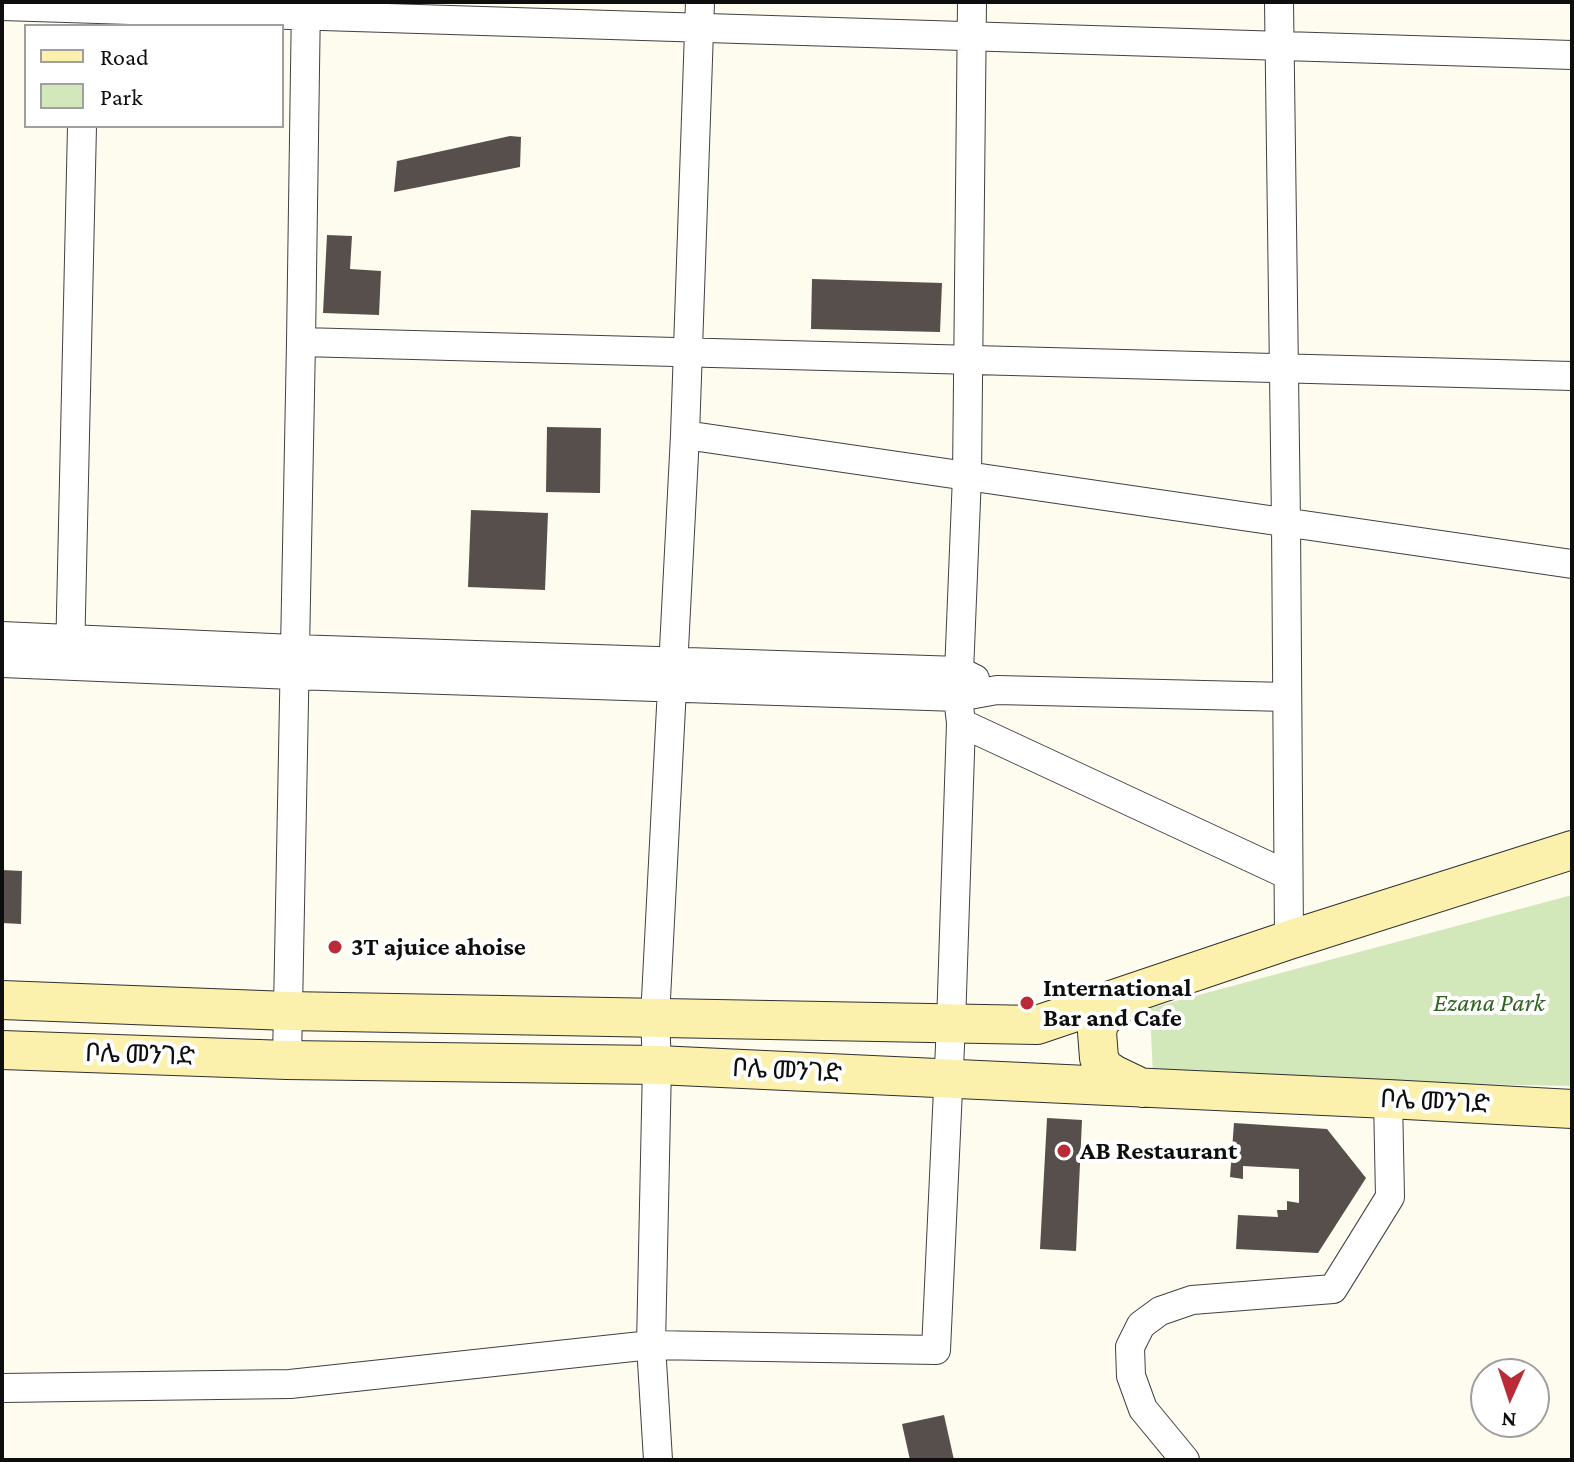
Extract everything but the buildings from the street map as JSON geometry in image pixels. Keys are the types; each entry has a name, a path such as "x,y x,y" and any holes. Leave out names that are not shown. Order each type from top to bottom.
{"main road":[{"name":"ቦሌ መንገድ","path":"2,1000 288,1011 1037,1025 1289,940 1572,850"},
{"path":"1139,991 1100,1021 1097,1045 1104,1068 1142,1088"},
{"name":"ቦሌ መንገድ","path":"2,1050 287,1060 657,1065 1572,1109"}],"street":[{"path":"2,1388 290,1384 651,1345 936,1350 951,1024 967,476 972,2"},
{"path":"1279,2 1289,940"},
{"path":"2,6 85,17 305,9 699,15 971,36 1572,55"},
{"path":"287,1060 305,9"},
{"path":"658,1460 651,1345 657,1065 655,1018 685,435 699,15"},
{"path":"70,652 82,128"},
{"path":"301,342 1572,376"},
{"path":"685,435 1572,564"},
{"path":"2,636 70,652 673,674 959,697 997,690 1287,697"},
{"path":"2,663 70,652"},
{"path":"959,697 1288,875"},
{"path":"1185,1460 1143,1409 1131,1376 1130,1347 1141,1325 1160,1311 1192,1300 1333,1289 1390,1197 1388,1099"}],"green space":[{"name":"Ezana Park","path":"1572,895 1572,1086 1153,1078 1150,1008"}],"place":[{"name":"3T ajuice ahoise","path":"335,947"},
{"name":"International Bar and Cafe","path":"1027,1003"},
{"name":"AB Restaurant","path":"1064,1151"}]}
